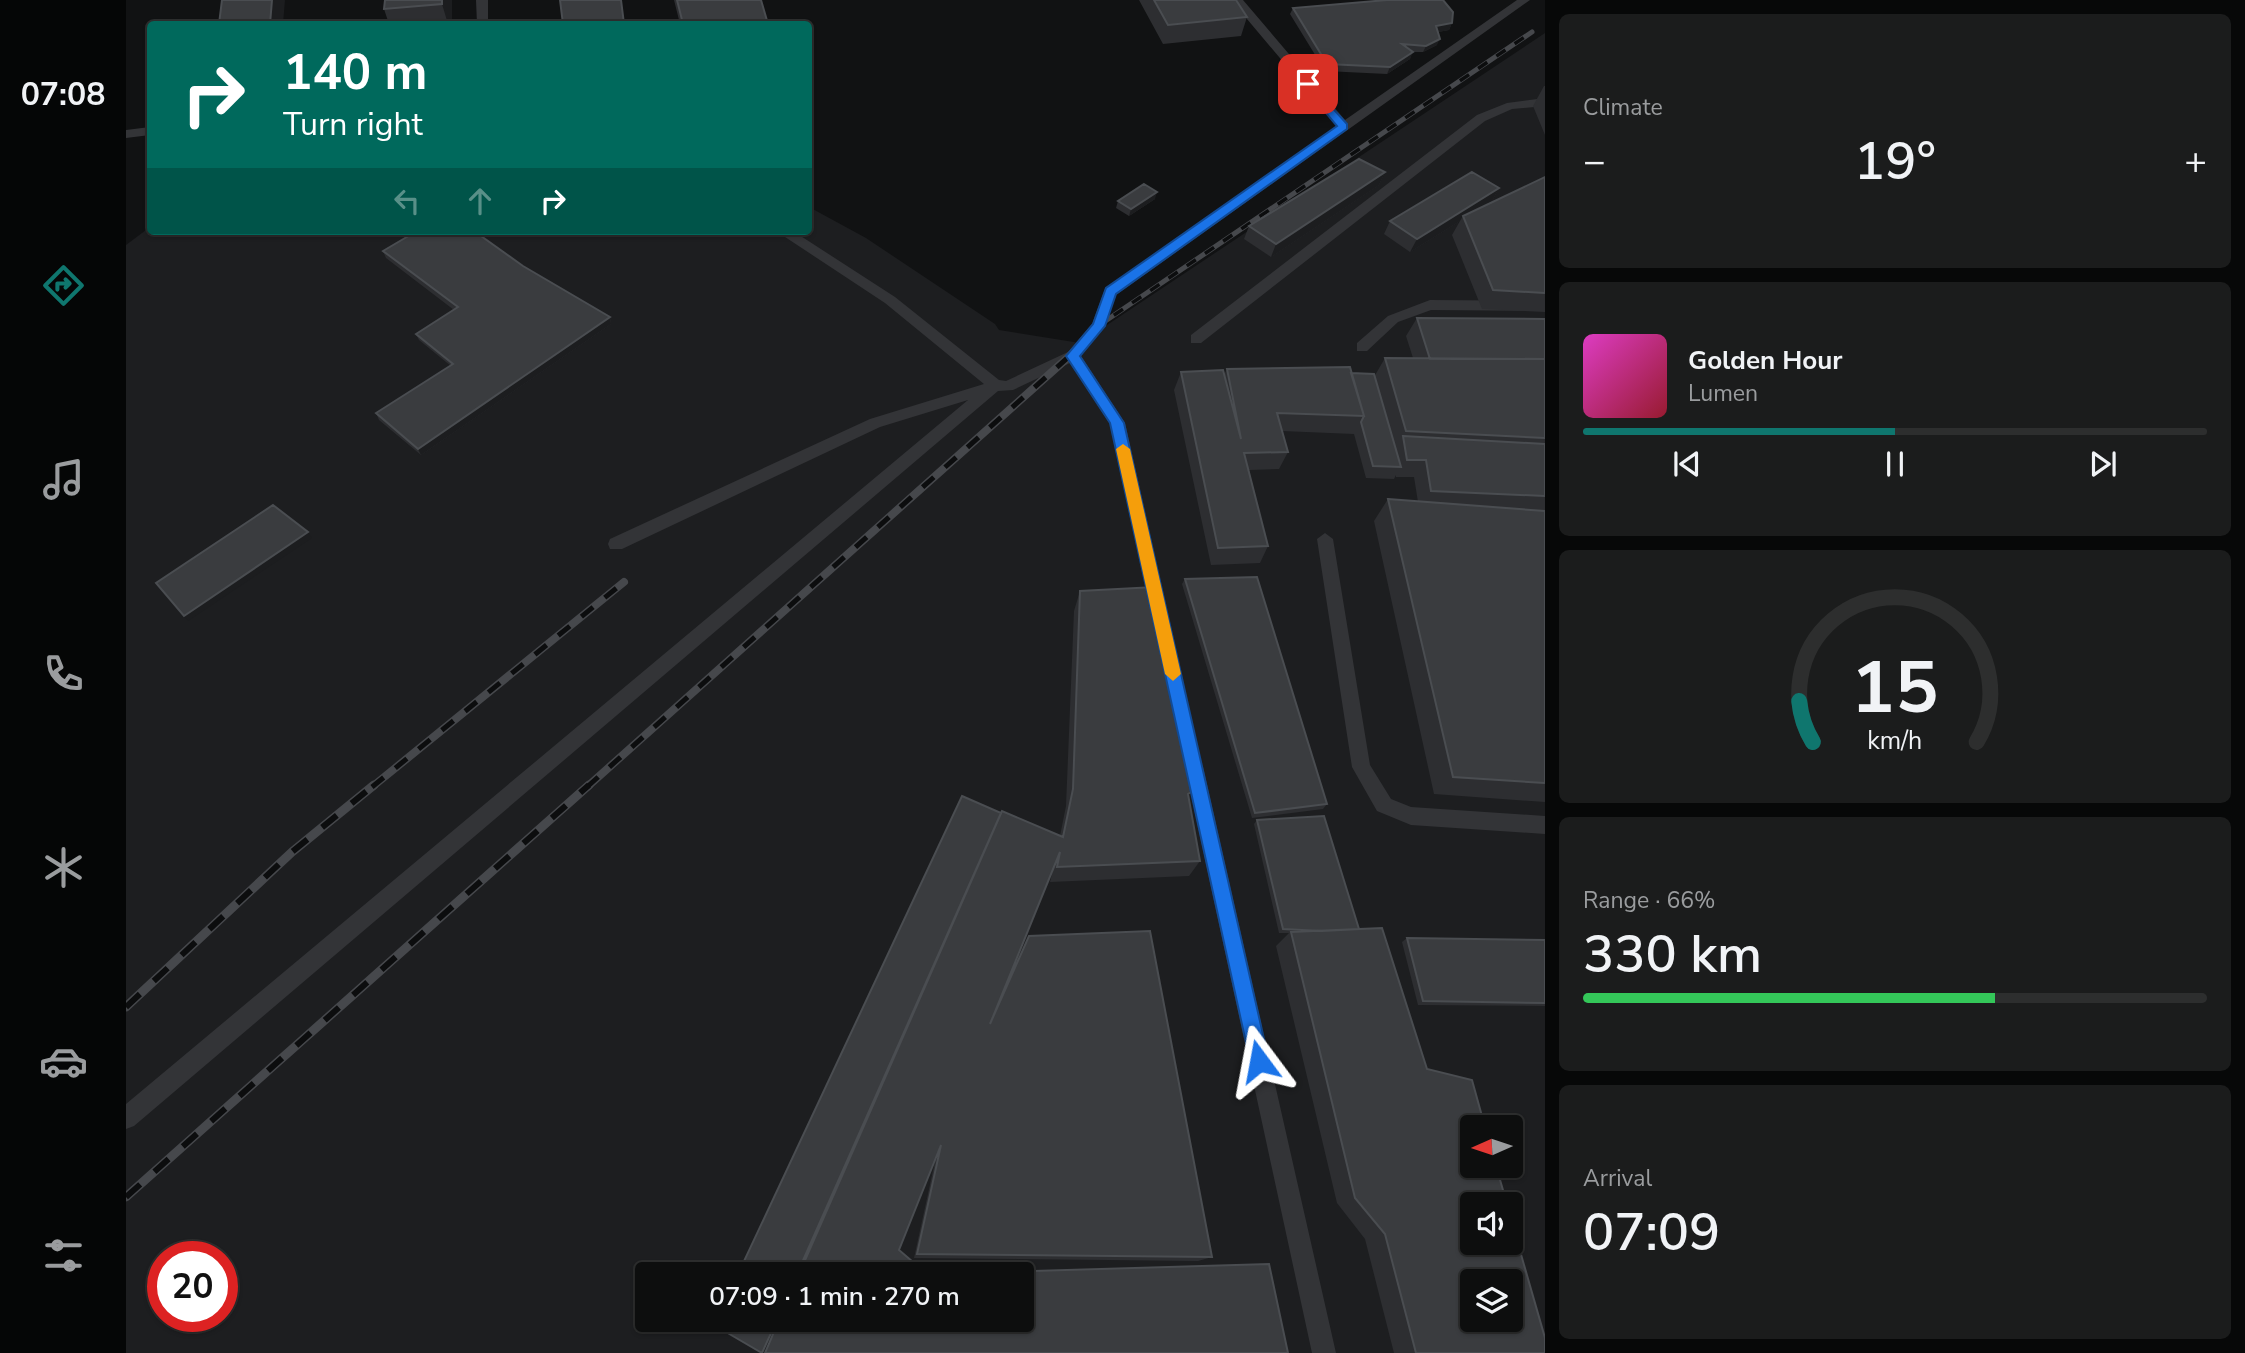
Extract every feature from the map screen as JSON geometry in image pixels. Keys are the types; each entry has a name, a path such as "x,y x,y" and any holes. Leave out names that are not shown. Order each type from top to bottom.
{"lane":[{"path":"482,0 483,21"},
{"path":"1237,0 1343,126"},
{"path":"617,544 875,424 995,385 1008,386 1073,356 1098,326 1110,292 1524,0"},
{"path":"1196,339 1481,118 1496,108 1515,103 1545,102"},
{"path":"126,134 147,131"},
{"path":"789,235 890,300 995,385"},
{"path":"1362,346 1393,319 1430,305 1545,306"},
{"path":"1073,356 1117,423 1162,625"},
{"path":"126,1118 995,385"},
{"path":"1325,539 1361,767 1384,805 1411,816 1545,825"},
{"path":"1189,746 1324,1353"}],"shaded area":[{"path":"1545,33 1545,1353 126,1353 126,245 147,229 147,235 812,235 812,209 866,238 995,324 999,330 1080,343"}],"building":[{"path":"222,0 272,0 270,21 219,21"},
{"path":"385,0 442,0 442,4 384,9"},
{"path":"560,0 621,0 624,21 563,21"},
{"path":"677,0 761,0 767,21 682,21"},
{"path":"1154,0 1236,0 1247,17 1168,25"},
{"path":"1387,0 1443,0 1453,12 1452,23 1436,26 1440,39 1426,46 1402,44 1413,52 1390,67 1327,64 1293,8"},
{"path":"1359,159 1385,172 1276,244 1249,226"},
{"path":"1472,172 1499,188 1417,239 1390,221"},
{"path":"1545,177 1545,293 1493,290 1463,216"},
{"path":"1144,184 1157,192 1131,209 1118,201"},
{"path":"410,235 480,235 523,266 610,317 418,449 376,413 453,364 416,334 458,307 383,251"},
{"path":"1417,318 1545,319 1545,359 1430,359"},
{"path":"1385,358 1545,359 1545,438 1406,431"},
{"path":"1350,367 1364,416 1277,413 1288,452 1244,453 1268,546 1218,548 1181,372 1223,370 1241,439 1227,369"},
{"path":"1351,373 1374,374 1401,467 1373,466 1361,422 1364,416"},
{"path":"1403,436 1545,444 1545,496 1431,491 1426,460 1407,460"},
{"path":"1388,499 1545,511 1545,783 1453,777"},
{"path":"273,505 308,532 184,616 156,583"},
{"path":"1257,577 1327,804 1255,813 1185,579"},
{"path":"1155,587 1200,787 1188,794 1200,861 1057,867 1060,852 990,1024 1029,936 1150,931 1212,1257 917,1254 941,1145 899,1250 913,1262 804,1262 1002,811 1063,837 1073,789 1080,591"},
{"path":"962,796 1001,813 802,1262 744,1262"},
{"path":"1324,816 1359,929 1283,929 1257,820"},
{"path":"1382,928 1427,1069 1472,1080 1482,1115 1460,1115 1460,1178 1499,1178 1504,1192 1460,1192 1460,1255 1521,1255 1545,1338 1545,1353 1416,1353 1385,1234 1355,1198 1291,932"},
{"path":"1407,938 1545,940 1545,1003 1423,1001"},
{"path":"1269,1264 1288,1353 765,1353 774,1332 1034,1332 1034,1271"},
{"path":"726,1332 772,1332 762,1353"}],"railway":[{"path":"1082,345 1098,326 1532,32"},
{"path":"587,787 1082,345"},
{"path":"372,787 624,582"},
{"path":"126,1007 292,852 374,785"},
{"path":"126,1197 589,785"}],"slow traffic":[{"path":"1123,449 1173,674"}],"route":[{"path":"1259,1061 1117,423 1073,356 1098,326 1110,292 1343,126 1308,84"}]}
